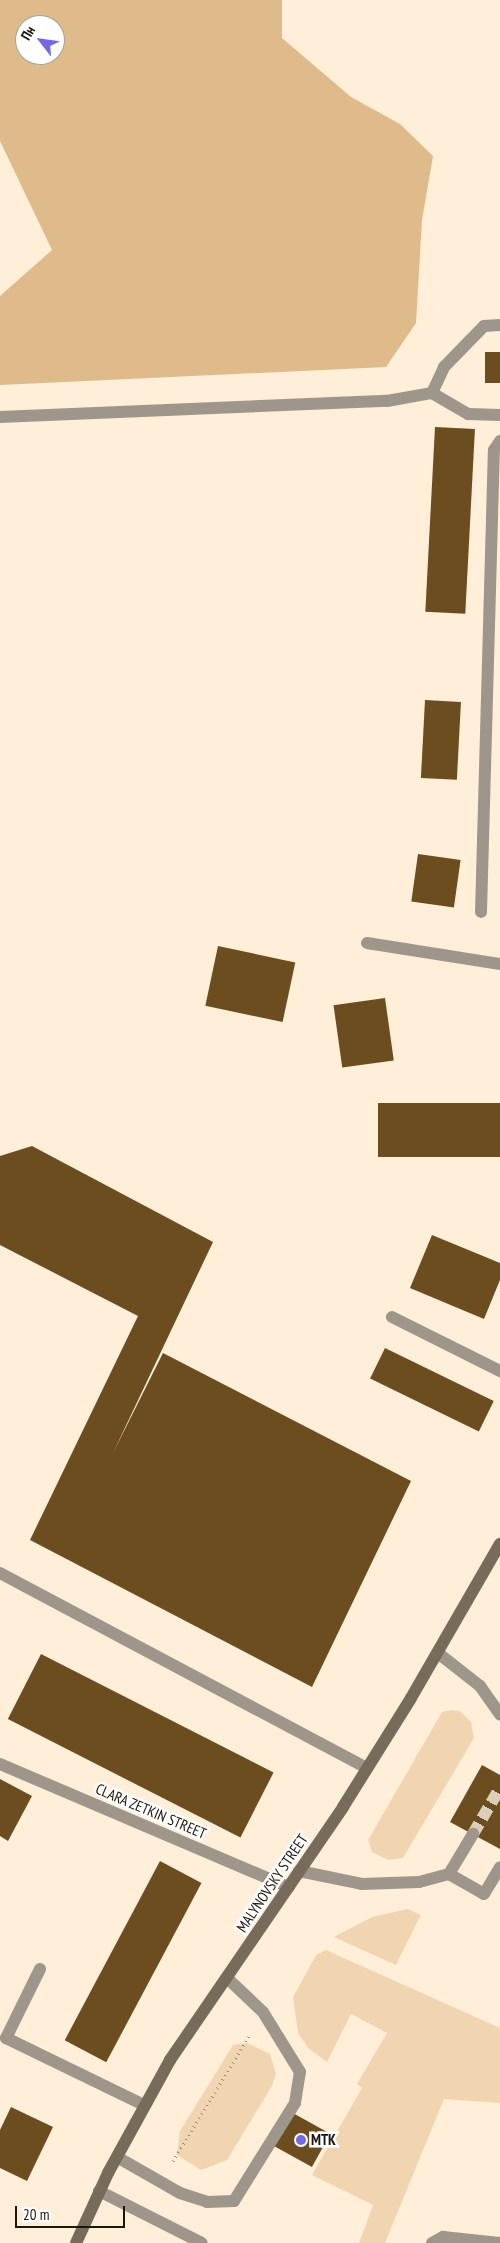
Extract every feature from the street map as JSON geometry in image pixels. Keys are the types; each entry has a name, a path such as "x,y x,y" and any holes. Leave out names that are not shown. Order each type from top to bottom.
{"main road":[{"name":"MALYNOVSKY STREET","path":"76,2243 98,2191 144,2105 367,1768 438,1653 500,1544"}],"street":[{"path":"432,393 444,367 484,326 500,325"},
{"path":"0,418 387,401 432,393 468,414 500,414"},
{"path":"481,912 494,450 500,441"},
{"path":"368,943 500,964"},
{"path":"392,1316 500,1371"},
{"path":"0,1573 367,1768"},
{"path":"438,1653 480,1686 500,1715"},
{"name":"CLARA ZETKIN STREET","path":"0,1764 288,1887"},
{"path":"299,1871 362,1884 419,1882 449,1874 473,1834"},
{"path":"449,1874 484,1894 500,1867"},
{"path":"40,1969 6,2038 144,2105"},
{"path":"116,2156 161,2182 207,2202 234,2201 295,2102 300,2072 263,2012 227,1978"},
{"path":"98,2191 202,2243"},
{"path":"432,2243 443,2237 500,2243"}],"path":[{"path":"161,2182 263,2012"}],"shaded area":[{"path":"0,0 282,0 282,38 351,97 400,124 433,156 422,220 416,323 386,367 0,385 0,296 52,250 0,141"},
{"path":"460,1711 471,1722 474,1738 403,1858 388,1860 372,1852 368,1840 442,1712"},
{"path":"408,1909 421,1915 396,1965 334,1937 372,1917"},
{"path":"326,1950 500,2028 500,2103 444,2099 385,2243 359,2243 373,2205 312,2175 362,2088 357,2084 387,2033 351,2014 327,2062 309,2049 298,2033 293,1997 316,1955"},
{"path":"247,2043 270,2054 276,2074 272,2086 227,2160 201,2170 177,2155 180,2131 233,2045"}],"building":[{"path":"485,352 500,352 500,383 485,383"},
{"path":"435,427 475,429 465,614 425,612"},
{"path":"425,700 461,702 457,780 421,778"},
{"path":"418,854 461,860 454,908 411,902"},
{"path":"218,946 295,962 283,1022 205,1006"},
{"path":"385,998 394,1060 342,1068 334,1005"},
{"path":"378,1103 500,1103 500,1157 378,1157"},
{"path":"32,1146 213,1242 113,1453 163,1353 411,1481 312,1687 30,1540 138,1316 0,1245 0,1156"},
{"path":"432,1235 500,1263 500,1280 484,1319 410,1288"},
{"path":"385,1348 494,1401 479,1432 370,1379"},
{"path":"41,1654 274,1772 240,1838 8,1719"},
{"path":"482,1765 500,1775 500,1849 450,1822"},
{"path":"0,1779 32,1796 8,1841 0,1836"},
{"path":"160,1861 201,1883 106,2062 65,2040"},
{"path":"11,2107 53,2127 27,2181 0,2168 0,2130"},
{"name":"МТК","path":"291,2112 330,2134 312,2167 273,2145"}],"tunnel":[{"path":"473,1834 500,1788"}],"place":[{"name":"МТК","path":"301,2140"}]}
